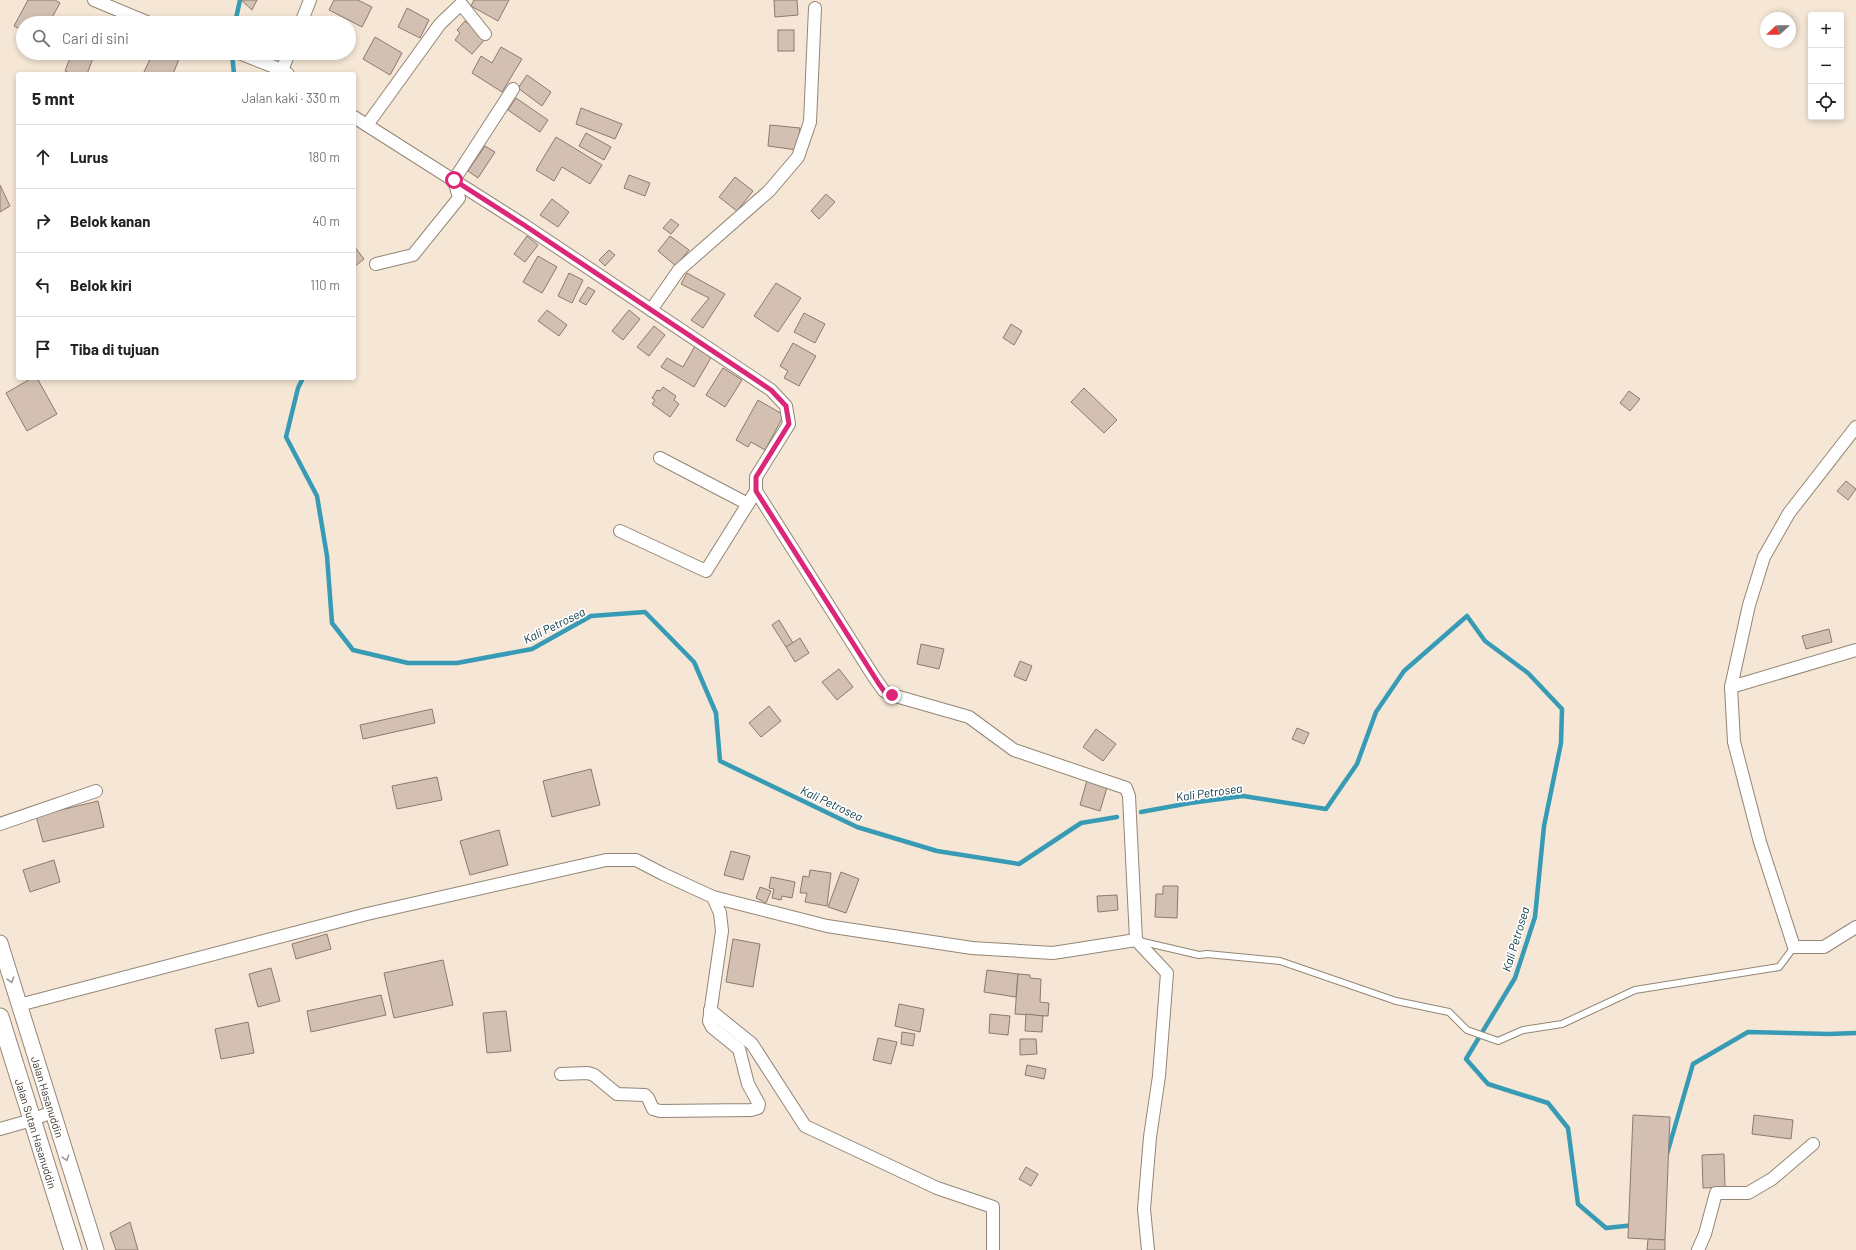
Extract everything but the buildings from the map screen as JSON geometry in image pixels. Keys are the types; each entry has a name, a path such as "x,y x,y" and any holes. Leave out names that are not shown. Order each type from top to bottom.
{"main road":[{"name":"Jalan Sutan Hasanuddin","path":"0,1017 73,1250"}],"street":[{"path":"94,0 132,16"},
{"path":"304,16 310,0"},
{"path":"367,125 440,24 461,4 485,34"},
{"path":"651,310 679,270 769,191 798,157 810,122 815,8"},
{"path":"256,60 285,72 288,60"},
{"path":"376,264 413,255 459,198 454,180 513,89"},
{"path":"356,118 524,225 771,390 786,406 789,424 756,477 756,491 706,571 620,531"},
{"path":"1856,427 1789,513 1764,557 1750,605 1730,687 1734,742 1760,842 1794,947 1824,946 1856,927"},
{"path":"660,458 748,504"},
{"path":"756,491 884,691 892,695 969,717 1014,750 1126,788 1129,796 1136,940 1167,973 1159,1076 1150,1137 1144,1209 1148,1250"},
{"path":"1730,687 1856,650"},
{"path":"0,824 96,791"},
{"path":"19,1005 367,914 606,860 636,860 713,897 827,926 972,948 1053,953 1136,940"},
{"path":"561,1074 588,1073 594,1075 617,1094 645,1095 653,1109 660,1111 751,1110 758,1108 759,1104 748,1084 739,1049 712,1027 709,1020 722,932 720,913 713,897"},
{"name":"Jalan Hasanuddin","path":"0,943 96,1250"},
{"path":"710,1010 752,1044 805,1126 937,1188 993,1206 992,1250"},
{"path":"0,1129 32,1120 52,1112"},
{"path":"1698,1250 1705,1234 1716,1193 1748,1193 1772,1179 1813,1144"}],"lane":[{"path":"1136,940 1198,955 1207,954 1280,961 1396,1001 1449,1012 1467,1030 1498,1041 1523,1030 1562,1024 1636,990 1779,967 1794,947"}],"waterway":[{"name":"Kali Petrosea","path":"237,16 240,0"},
{"name":"Kali Petrosea","path":"233,60 234,72"},
{"name":"Kali Petrosea","path":"302,380 298,388 286,437 317,496 327,556 332,623 353,650 408,663 457,663 532,649 591,616 645,612 694,662 716,713 720,761 857,827 937,851 1019,864 1081,823 1117,817"},
{"name":"Kali Petrosea","path":"1141,812 1190,803 1243,796 1326,809 1357,764 1376,712 1404,671 1467,616 1485,641 1528,673 1562,709 1561,743 1544,826 1535,917 1515,978 1466,1059 1488,1084 1548,1103 1568,1128 1578,1204 1606,1228 1635,1225"},
{"name":"Kali Petrosea","path":"1667,1154 1693,1064 1748,1032 1829,1034 1856,1033"}],"route":[{"path":"454,180 771,390 786,406 789,424 756,477 756,491 879,684 884,691 892,695"}]}
